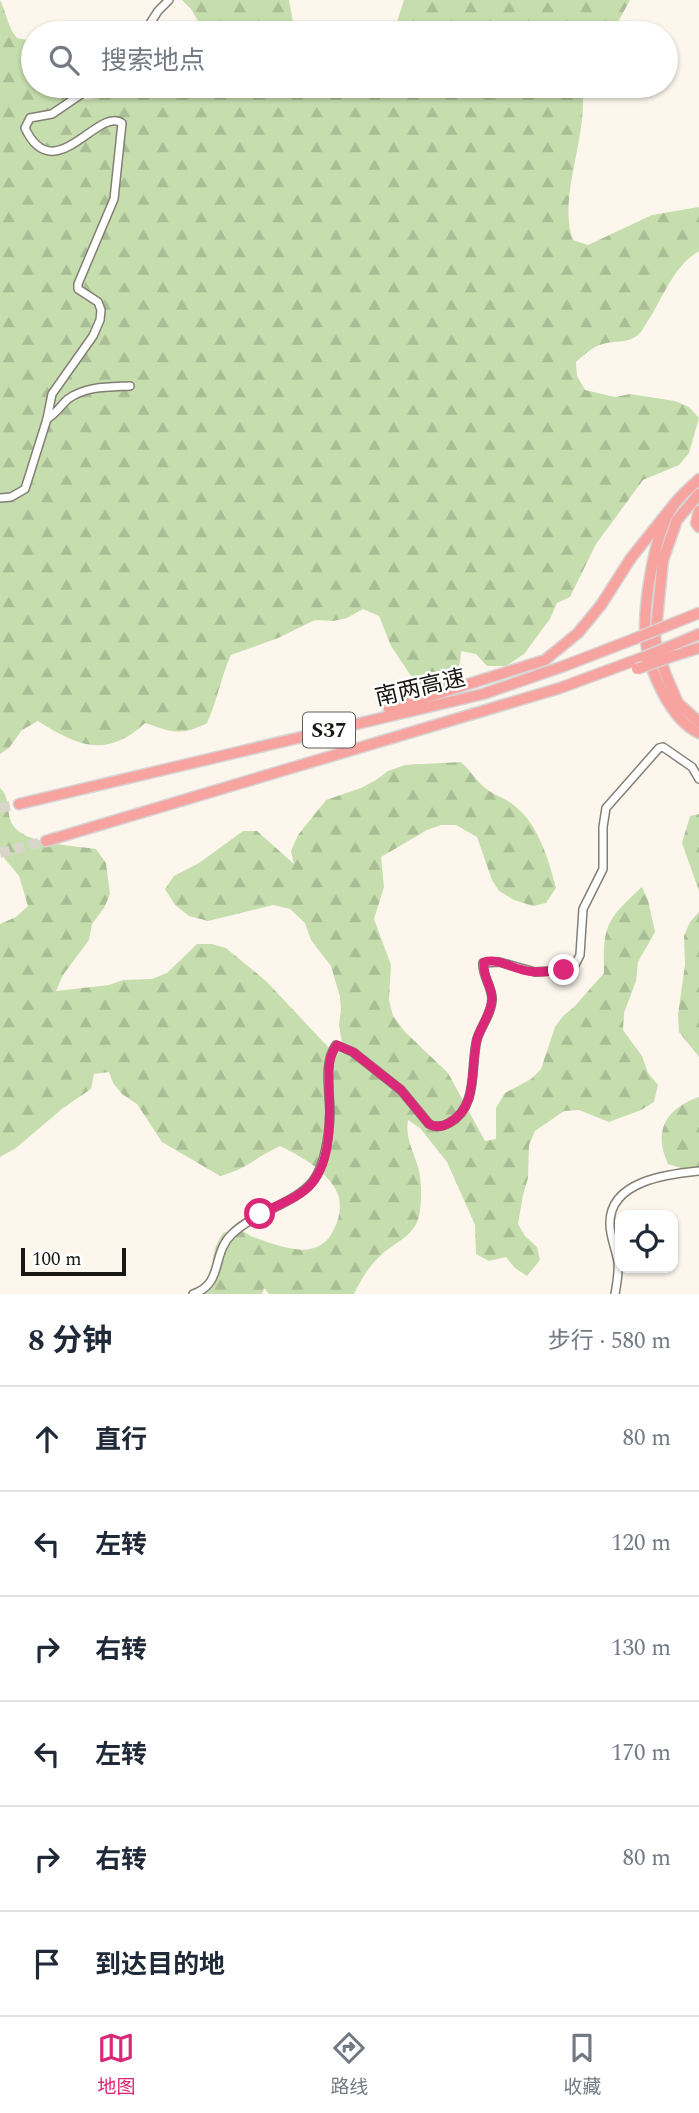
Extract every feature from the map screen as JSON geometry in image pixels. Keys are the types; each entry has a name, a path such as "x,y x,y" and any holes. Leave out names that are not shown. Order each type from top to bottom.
{"highway":[{"path":"305,736 545,660 578,633 601,605 631,558 675,503 699,479"},
{"path":"699,494 677,520 663,559 655,639 678,704 699,722"},
{"path":"675,503 657,542 646,600 646,643 657,684 686,727 699,733"},
{"path":"699,511 696,523 699,527"},
{"name":"南两高速","path":"19,804 483,694 564,666 699,613"},
{"name":"南两高速","path":"46,841 560,688 699,634"},
{"path":"560,688 637,669 699,648"}],"street":[{"path":"152,21 169,0"},
{"path":"0,498 11,497 25,489 52,394 93,336 100,320 98,302 78,289 78,284 114,199 124,127 118,120 110,120 79,142 54,150 42,148 34,142 25,128 30,118 52,114 75,98"},
{"path":"47,419 69,399 83,391 100,387 130,386"},
{"path":"193,1294 205,1290 212,1281 220,1252 230,1235 260,1214 301,1193 312,1183 321,1167 326,1145 330,1117 329,1062 331,1052 337,1045 353,1052 401,1090 429,1124 443,1126 454,1121 467,1107 478,1036 492,1003 492,993 483,971 484,962 499,962 535,972 564,970 575,965 580,955 583,909 603,869 606,808 659,748 663,747 692,767 699,779"},
{"path":"615,1294 618,1263 610,1226 615,1204 626,1192 646,1181 670,1174 699,1171"}],"green space":[{"path":"0,0 11,29 17,38 21,39 21,98 583,98 569,205 573,240 588,245 652,215 699,207 699,251 683,264 671,280 641,332 631,339 599,345 576,362 577,376 585,390 615,397 630,394 675,401 689,407 699,418 689,453 679,465 643,480 596,544 570,597 557,603 550,619 524,654 506,666 487,666 476,654 461,651 458,671 446,693 441,698 425,697 391,646 379,616 363,609 347,618 333,621 315,620 278,638 231,655 207,723 197,727 176,732 145,723 118,741 92,745 66,737 38,721 22,730 9,748 0,754"},
{"path":"182,0 289,0 293,21 198,21"},
{"path":"404,0 630,0 619,21 397,21"},
{"path":"461,762 486,789 511,803 528,820 545,853 556,888 546,903 533,906 514,900 499,891 492,880 477,837 456,825 441,825 427,830 381,857 384,887 374,919 391,965 389,1000 393,1016 405,1032 448,1073 485,1141 496,1139 496,1108 505,1093 531,1079 541,1069 555,1027 604,973 604,944 609,924 642,887 648,900 655,932 638,962 636,981 624,1013 623,1030 658,1085 654,1102 609,1122 579,1110 564,1111 535,1131 529,1145 528,1178 518,1224 525,1236 537,1247 540,1260 527,1276 515,1268 506,1257 489,1261 476,1254 475,1225 447,1162 420,1128 408,1120 409,1138 420,1179 421,1198 417,1223 374,1263 354,1294 269,1294 264,1288 262,1294 201,1294 208,1283 215,1249 223,1233 239,1230 275,1245 298,1250 319,1246 327,1240 340,1210 336,1189 315,1167 280,1146 237,1170 220,1176 162,1142 137,1104 122,1094 113,1083 109,1072 94,1074 91,1089 63,1108 16,1148 0,1157 0,924 16,917 28,906 19,876 0,853 0,788 6,798 10,819 15,828 23,834 47,842 96,849 106,863 110,894 92,924 89,940 63,975 56,991 109,985 123,980 152,979 167,973 197,944 212,944 226,948 266,981 330,1049 344,1054 339,1025 340,997 331,966 311,940 305,923 290,909 273,905 208,921 189,916 175,905 165,889 174,876 199,863 243,831 257,831 294,864 291,851 298,835 326,800 361,788 388,771 405,765"},
{"path":"699,814 699,891 682,843 690,816"},
{"path":"699,912 699,1057 679,1032 678,1015 685,965 684,936 690,922"},
{"path":"699,1097 699,1168 687,1170 668,1164 662,1131 670,1115"}],"tunnel":[{"path":"0,808 19,804"},
{"path":"0,853 46,841"}],"route":[{"path":"260,1214 301,1193 312,1183 321,1167 330,1117 329,1062 331,1052 337,1045 353,1052 401,1090 429,1124 443,1126 454,1121 467,1107 470,1098 473,1058 478,1036 492,1003 492,993 483,971 484,962 499,962 535,972 564,970"}]}
